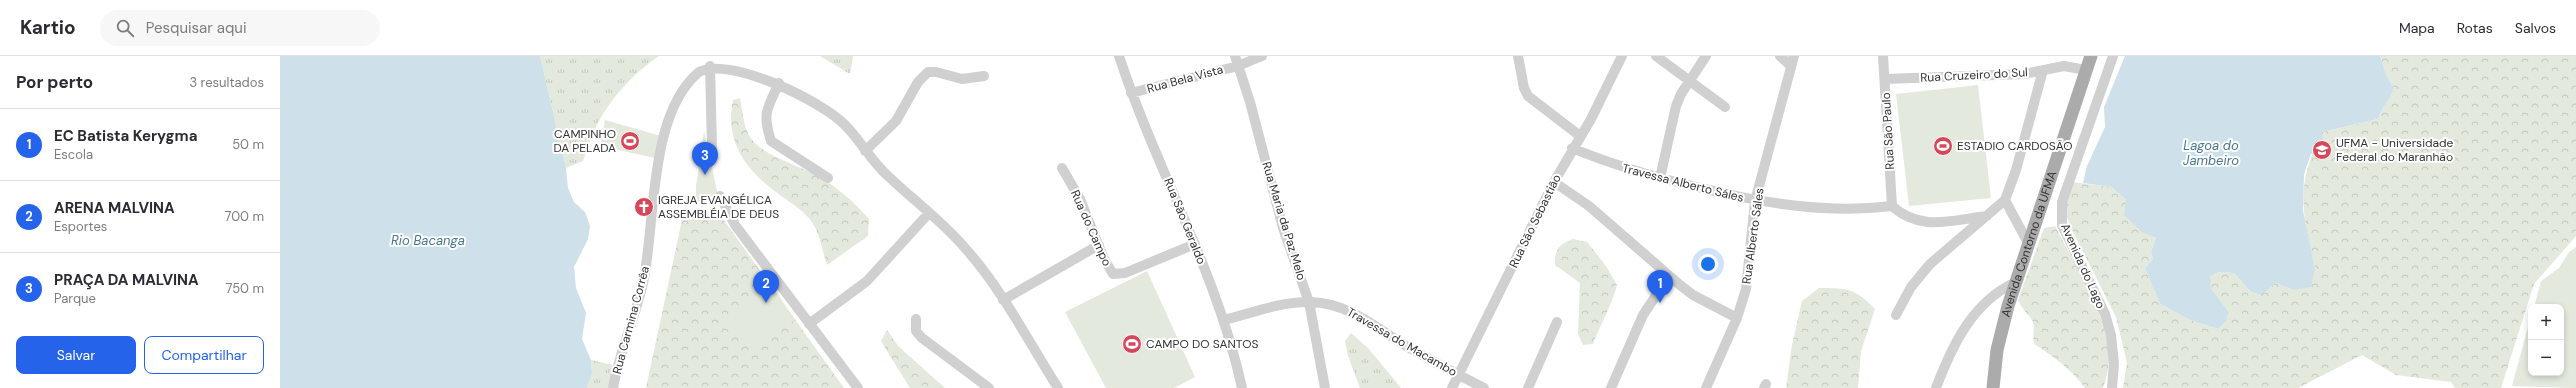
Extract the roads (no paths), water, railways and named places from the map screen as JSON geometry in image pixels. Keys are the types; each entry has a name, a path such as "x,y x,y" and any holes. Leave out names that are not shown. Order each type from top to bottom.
{"main road":[{"name":"Avenida Contorno da UFMA","path":"1993,388 2002,328 2028,243 2091,56"}],"street":[{"name":"Rua São Geraldo","path":"1119,56 1131,94 1195,244 1224,320 1242,388"},
{"name":"Rua Bela Vista","path":"1131,94 1236,61 1262,56"},
{"path":"1518,56 1524,88 1528,96 1580,136"},
{"name":"Rua São Sebastião","path":"1452,388 1554,182 1622,56"},
{"path":"1656,56 1725,107"},
{"path":"1660,178 1676,106 1706,56"},
{"path":"1780,56 1793,61"},
{"name":"Rua São Paulo","path":"1883,56 1892,206"},
{"name":"Avenida do Lago","path":"2112,388 2114,364 2111,335 2104,314 2062,225 2061,214 2062,202 2113,56"},
{"name":"Rua Maria da Paz Melo","path":"1236,61 1250,102 1283,228 1309,302 1325,388"},
{"name":"Rua Alberto Sáles","path":"1706,388 1737,318 1746,290 1755,201 1793,61"},
{"name":"Rua Cruzeiro do Sul","path":"1885,79 2024,74 2043,70 2064,61 2086,70"},
{"path":"712,148 710,66 731,65 752,70 810,98 845,124 865,152 886,174 966,249 1003,300 1058,388"},
{"name":"Rua Carmina Corrêa","path":"613,388 616,369 643,284 658,167 665,136 676,101 684,88 700,71 710,66"},
{"path":"1896,315 1911,287 1930,264 2005,200 2016,170 2043,70"},
{"path":"865,152 896,121 918,82 928,72 936,72 962,79 984,76"},
{"path":"779,83 768,107 764,121 771,141 828,178"},
{"name":"Travessa Alberto Sáles","path":"1572,148 1605,162 1660,178 1755,201 1830,209 1862,210 1892,206"},
{"name":"Rua do Campo","path":"1062,168 1080,199 1109,269 1113,274 1118,275 1195,244"},
{"path":"1554,182 1589,206 1668,276 1693,295 1737,318"},
{"path":"720,196 735,225 858,388"},
{"path":"2005,200 2028,243"},
{"path":"1892,206 1908,219 1924,223 1987,216"},
{"path":"809,324 867,282 929,213"},
{"path":"1003,300 1099,245"},
{"path":"1611,388 1643,315 1668,276"},
{"path":"1936,388 1953,346 1975,313 2002,288 2016,282"},
{"name":"Travessa do Macambo","path":"1224,320 1267,309 1309,302 1334,305 1347,309 1458,375 1484,388"},
{"path":"916,319 916,331 922,338 989,388"},
{"path":"1528,388 1557,322"}],"water":[{"name":"Rio Bacanga","path":"280,56 540,56 566,168 568,188 574,202 585,212 590,226 588,239 574,267 576,288 586,313 582,339 591,360 592,374 587,388 280,388"},
{"name":"Lagoa do Jambeiro","path":"2125,56 2380,56 2387,77 2394,88 2378,119 2322,132 2323,144 2318,154 2311,154 2304,174 2303,210 2315,269 2311,287 2293,290 2276,283 2261,295 2250,291 2234,273 2219,272 2210,276 2211,288 2228,311 2226,321 2218,329 2190,320 2160,304 2145,268 2153,259 2151,252 2156,238 2143,233 2124,215 2126,200 2112,187 2083,183 2087,166 2105,127 2104,107"}],"place":[{"name":"CAMPINHO DA PELADA","path":"630,141"},
{"name":"ESTADIO CARDOSÃO","path":"1943,146"},
{"name":"UFMA - Universidade Federal do Maranhão","path":"2322,150"},
{"name":"PRAÇA DA MALVINA","path":"705,175"},
{"name":"IGREJA EVANGÉLICA ASSEMBLÉIA DE DEUS","path":"644,207"},
{"name":"ARENA MALVINA","path":"766,303"},
{"name":"EC Batista Kerygma","path":"1660,303"},
{"name":"CAMPO DO SANTOS","path":"1132,344"}]}
